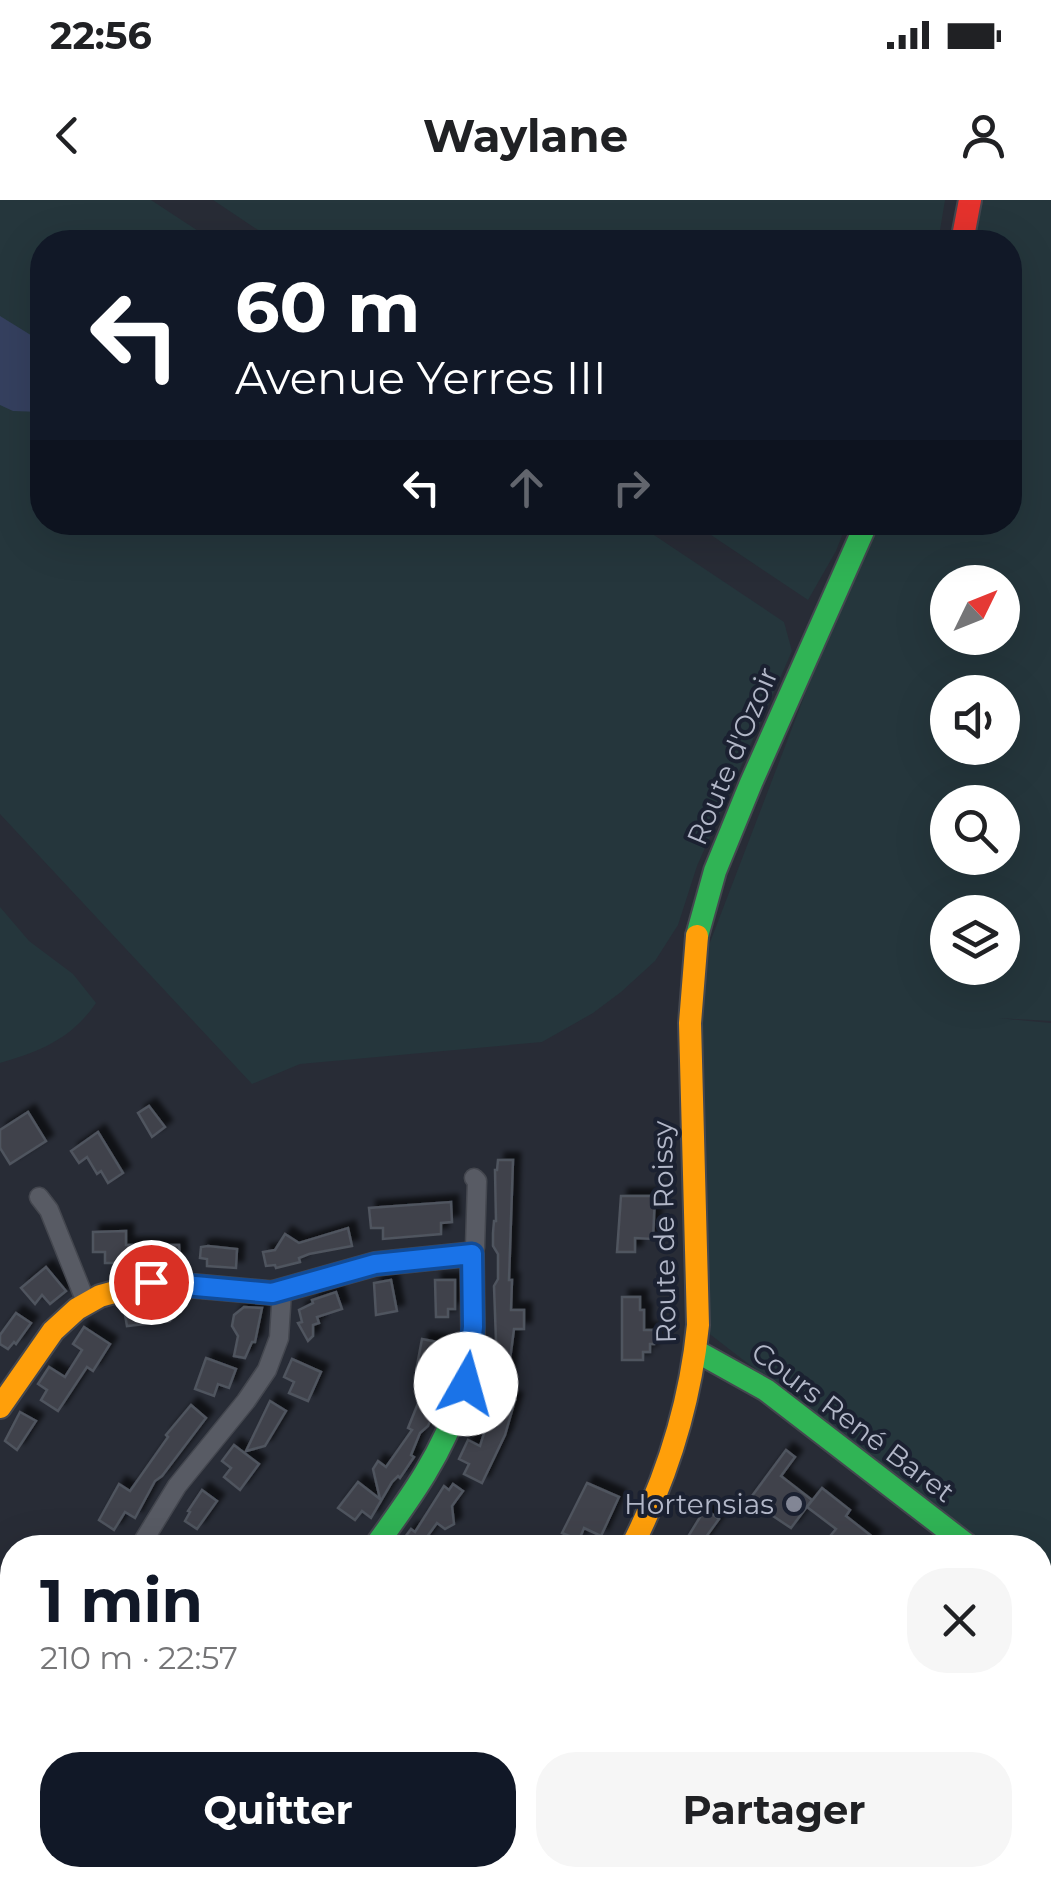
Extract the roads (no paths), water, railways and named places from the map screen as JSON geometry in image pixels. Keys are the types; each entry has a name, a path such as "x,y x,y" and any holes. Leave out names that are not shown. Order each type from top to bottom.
{"street":[{"path":"964,230 970,200"},
{"name":"Route d'Ozoir","path":"690,1023 698,926 716,871 861,535"},
{"name":"Route de Roissy","path":"638,1535 666,1478 682,1432 696,1351 690,1023"},
{"path":"383,1535 439,1454 466,1384 473,1327 474,1178"},
{"path":"40,1198 49,1210 86,1302"},
{"path":"0,1407 48,1337 86,1302 126,1287 151,1282 282,1291 375,1264 472,1254"},
{"path":"148,1535 177,1486 246,1401 266,1370 279,1338 282,1291"},
{"name":"Cours René Baret","path":"696,1351 766,1390 954,1535"}],"water":[{"path":"0,316 30,335 30,412 13,411 0,405"}],"place":[{"name":"Hortensias","path":"794,1504"}]}
